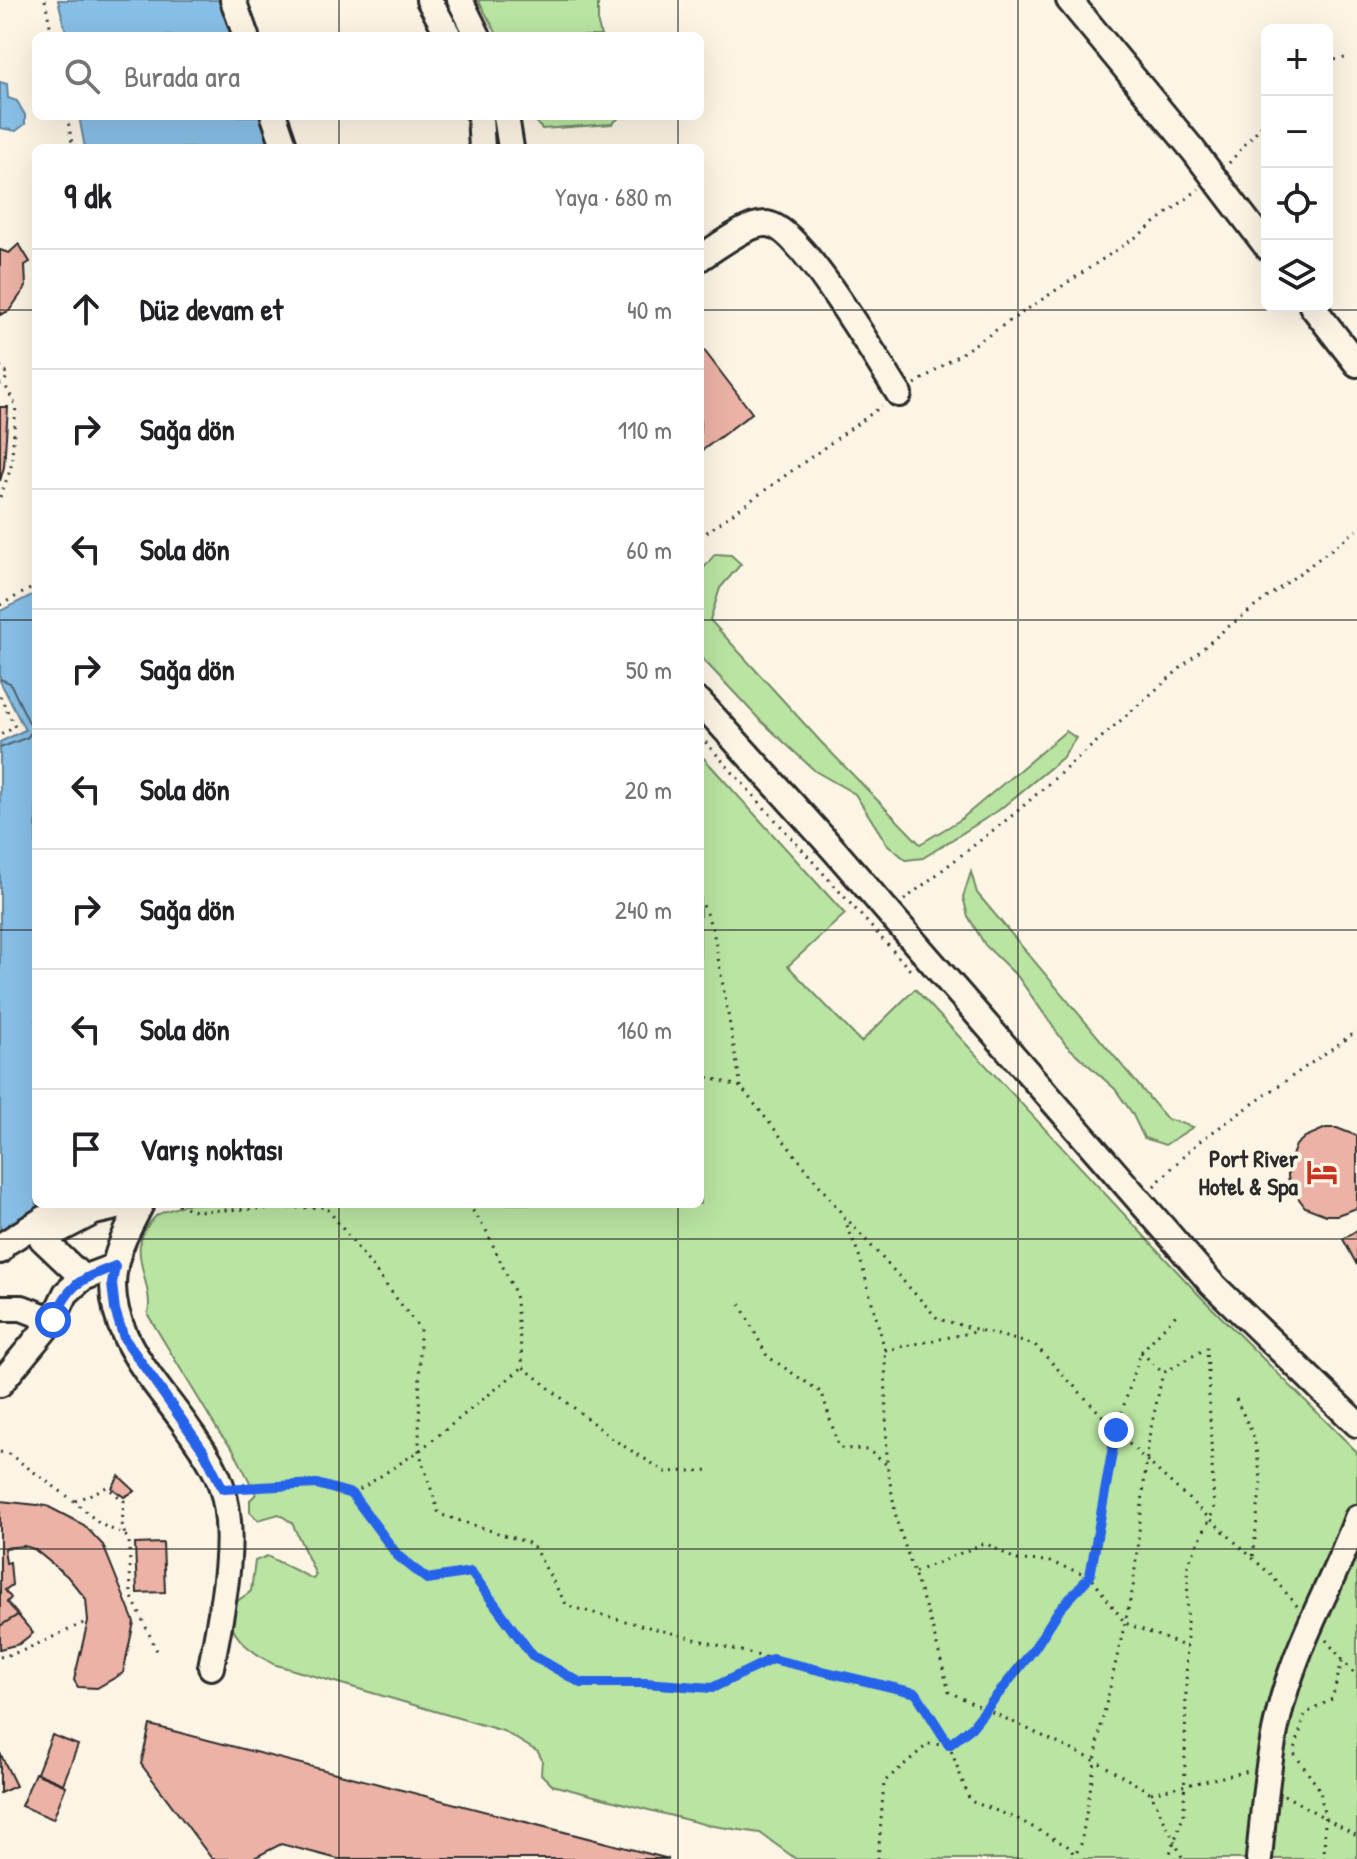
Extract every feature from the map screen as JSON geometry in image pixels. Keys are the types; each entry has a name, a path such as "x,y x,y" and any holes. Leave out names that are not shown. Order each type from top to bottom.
{"street":[{"path":"233,0 245,32"},
{"path":"429,0 447,32"},
{"path":"460,0 476,32"},
{"path":"1069,0 1262,240"},
{"path":"275,120 284,144"},
{"path":"480,120 482,144"},
{"path":"507,120 510,144"},
{"path":"704,256 752,228 765,224 780,228 809,256 899,394"},
{"path":"1317,312 1357,364"},
{"path":"704,706 889,912 1212,1284 1357,1424"},
{"path":"0,1251 4,1244 62,1208"},
{"path":"0,1267 42,1239 94,1212 112,1208"},
{"path":"139,1208 119,1250 115,1266 112,1284 115,1310 124,1338 203,1450 223,1489 227,1563 211,1667"},
{"path":"42,1239 83,1278"},
{"path":"0,1384 53,1320 66,1293 83,1278 115,1266"},
{"path":"0,1308 22,1308 53,1320"},
{"path":"1259,1859 1268,1761 1293,1667 1357,1518"}],"path":[{"path":"45,0 51,32"},
{"path":"1333,60 1345,58"},
{"path":"68,120 72,144"},
{"path":"704,534 899,394 1139,235 1220,174 1261,126"},
{"path":"0,366 8,374 2,383 16,406 11,468 0,497"},
{"path":"889,912 1014,814 1224,630 1357,530"},
{"path":"0,605 32,588"},
{"path":"0,696 15,727 0,735"},
{"path":"704,908 713,930 741,1087 843,1215 938,1319 1035,1345 1146,1460 1271,1575 1357,1677"},
{"path":"1141,1200 1197,1143 1357,1031"},
{"path":"704,1076 741,1087"},
{"path":"188,1208 195,1211 293,1208"},
{"path":"327,1208 420,1329 419,1451 439,1514 532,1544 567,1606 916,1693 949,1745 970,1801 1016,1818 1071,1848 1075,1858"},
{"path":"471,1208 485,1228 515,1293 523,1367 614,1440 666,1472 712,1470"},
{"path":"843,1215 859,1255 885,1350 887,1465 897,1522 933,1630 949,1692 1095,1761 1151,1793 1183,1859"},
{"path":"740,1304 767,1356 822,1393 839,1448 868,1450 887,1465"},
{"path":"878,1859 884,1782 928,1744 949,1745 972,1727 1034,1649 1059,1610 1090,1576 1116,1430 1141,1352 1176,1315"},
{"path":"885,1350 980,1331"},
{"path":"1075,1858 1081,1844 1095,1761 1133,1588 1146,1460 1163,1373 1207,1348 1214,1510 1188,1564 1184,1814 1168,1859"},
{"path":"1141,1352 1163,1373"},
{"path":"352,1494 419,1451 523,1367"},
{"path":"1236,1399 1254,1437 1261,1479 1253,1558"},
{"path":"0,1452 9,1454 100,1524 125,1535"},
{"path":"223,1489 317,1484 352,1494 398,1556 427,1579 471,1572 532,1655 581,1683 645,1683 712,1688 772,1659"},
{"path":"74,1501 107,1487 124,1501 122,1524 129,1540 131,1595 158,1653"},
{"path":"913,1572 985,1543 1017,1560 1047,1561 1090,1576 1125,1623 1187,1647"},
{"path":"0,1657 22,1651 88,1621"},
{"path":"1324,1859 1325,1820 1320,1790 1294,1753 1305,1714 1332,1699 1342,1660"}],"green space":[{"path":"478,0 598,0 600,32 496,32"},
{"path":"534,120 616,120 612,124 542,129"},
{"path":"715,554 731,555 741,564 720,588 710,620 821,742 920,844 960,820 1066,731 1076,738 1062,758 999,810 923,858 906,860 887,844 855,794 815,771 759,719 704,660 704,568"},
{"path":"704,758 845,914 788,966 861,1042 915,989 1200,1296 1357,1452 1357,1859 796,1859 760,1833 707,1825 552,1785 541,1774 542,1760 538,1752 503,1731 273,1664 240,1640 232,1623 237,1601 251,1591 255,1561 267,1556 313,1579 316,1575 292,1523 279,1514 258,1520 250,1512 250,1500 256,1494 233,1449 220,1434 148,1315 141,1241 145,1229 158,1215 175,1208 704,1208"},
{"path":"971,872 977,893 1167,1119 1193,1127 1165,1145 1144,1138 1132,1113 1115,1089 1066,1045 1018,977 985,945 968,916 963,897"}],"water":[{"path":"58,0 221,0 232,32 66,32"},
{"path":"0,82 7,84 8,98 17,101 25,115 25,124 16,131 0,128"},
{"path":"80,120 261,120 269,144 84,144"},
{"path":"32,595 32,1208 46,1208 0,1235 0,742 25,730 0,681 0,611"}],"building":[{"path":"19,244 30,262 25,265 26,287 9,311 0,315 0,250 9,253"},
{"path":"704,350 752,413 704,449"},
{"path":"0,407 8,407 4,467 0,481"},
{"name":"Port River Hotel & Spa","path":"1326,1128 1337,1128 1357,1136 1357,1208 1337,1215 1326,1215 1305,1207 1291,1188 1288,1177 1288,1166 1296,1145 1305,1137"},
{"path":"1357,1230 1357,1265 1343,1239"},
{"path":"119,1476 135,1491 124,1497 112,1488"},
{"path":"0,1501 47,1506 84,1525 103,1545 134,1622 123,1673 97,1688 78,1687 74,1680 88,1621 86,1599 67,1576 34,1549 24,1546 4,1548 6,1563 10,1562 12,1585 5,1590 11,1598 7,1602 18,1615 0,1626"},
{"path":"163,1543 165,1592 137,1593 135,1544"},
{"path":"18,1615 33,1633 19,1644 0,1649 0,1626"},
{"path":"150,1725 669,1859 338,1859 281,1844 252,1859 212,1859 141,1764"},
{"path":"52,1735 78,1745 63,1784 37,1773"},
{"path":"0,1753 16,1786 0,1793"},
{"path":"35,1773 66,1786 53,1819 21,1806"}],"place":[{"name":"Port River Hotel & Spa","path":"1322,1172"}],"route":[{"path":"53,1320 66,1293 83,1278 115,1266 112,1284 115,1310 124,1338 203,1450 223,1489 317,1484 352,1494 398,1556 427,1579 471,1572 532,1655 581,1683 645,1683 712,1688 772,1659 916,1693 949,1745 972,1727 1034,1649 1059,1610 1090,1576 1116,1430"}]}
